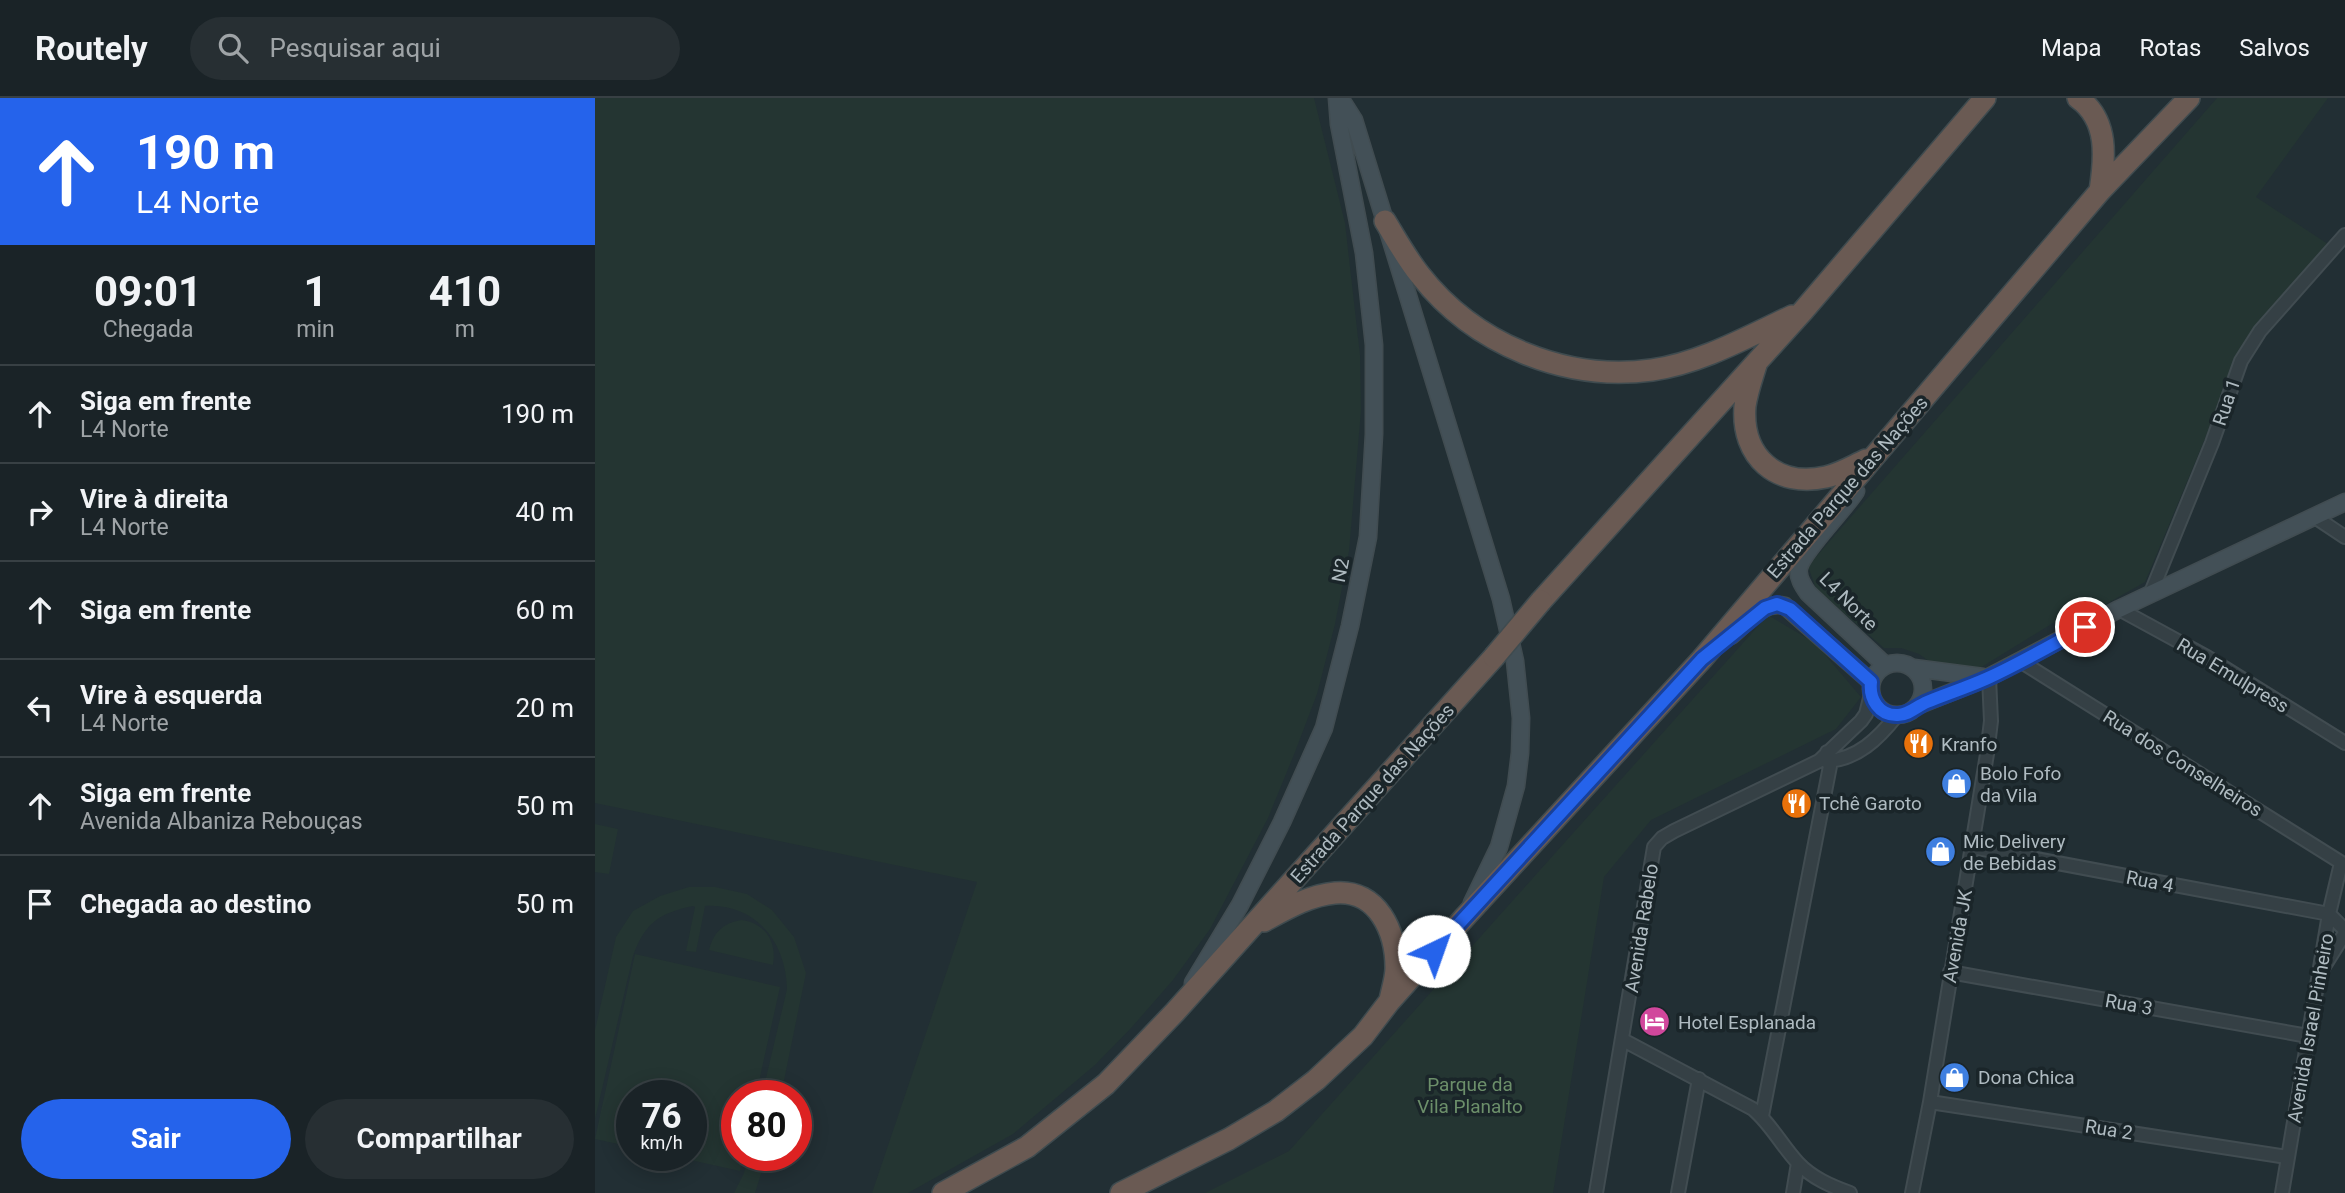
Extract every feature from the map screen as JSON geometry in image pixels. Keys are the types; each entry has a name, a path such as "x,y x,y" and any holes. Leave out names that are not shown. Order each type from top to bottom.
{"highway":[{"name":"Estrada Parque das Nações","path":"943,1193 1027,1147 1051,1129 1106,1084 1175,1012 1803,310 1985,98"},
{"path":"2078,98 2092,110 2102,138 2104,164 2100,191"},
{"name":"Estrada Parque das Nações","path":"1121,1193 1229,1139 1276,1111 1316,1080 1363,1036 1389,1002 1464,918 1702,659 2100,191 2189,98"},
{"path":"1385,221 1420,275 1450,307 1478,328 1538,360 1611,372 1653,370 1708,354 1803,310"},
{"path":"1758,359 1745,404 1745,417 1749,443 1765,466 1788,478 1816,479 1838,473 1874,456"},
{"path":"1250,929 1293,905 1322,895 1349,893 1368,900 1384,917 1394,941 1396,970 1389,1002"}],"main road":[{"name":"N2","path":"1338,98 1353,120 1385,221 1501,599 1515,661 1521,718 1515,786 1499,847 1464,918"},
{"name":"N2","path":"1175,1012 1240,905 1282,822 1324,728 1350,626 1368,537 1374,434 1374,345 1364,253 1339,124 1338,98"},
{"name":"L4 Norte","path":"1874,456 1854,494 1803,558 1798,572 1808,593 1885,665"},
{"path":"1702,659 1760,610 1780,605 1790,609 1871,688 1880,709 1897,715 1906,714 1917,706 1989,677 2119,609 2339,505"},
{"path":"1871,688 1876,672 1885,665 1897,662 1914,668 1989,677"},
{"path":"1914,668 1923,687 1917,706"}],"street":[{"name":"Rua 1","path":"2150,595 2212,443 2241,361 2260,331 2345,235"},
{"path":"2339,505 2345,493"},
{"path":"2315,517 2345,537"},
{"name":"Rua Emulpress","path":"2119,609 2207,657 2345,743"},
{"name":"Rua dos Conselheiros","path":"2020,661 2343,864"},
{"name":"Avenida JK","path":"1912,1193 1930,1101 1991,721 1989,677"},
{"path":"1762,1116 1826,758 1861,721 1871,688"},
{"path":"1826,758 1848,756 1875,741 1897,715"},
{"name":"Avenida Rabelo","path":"1596,1193 1654,846 1674,831 1826,758"},
{"name":"Rua 4","path":"1972,847 2329,914"},
{"name":"Avenida Israel Pinheiro","path":"2282,1193 2329,914 2343,864"},
{"path":"2321,971 2345,931 2329,914"},
{"name":"Rua 3","path":"1950,972 2308,1036"},
{"path":"1623,1040 1745,1104 1762,1116 1798,1163 1817,1178 1850,1193"},
{"path":"1678,1193 1699,1079"},
{"name":"Rua 2","path":"1930,1101 2287,1157"},
{"path":"1793,1193 1798,1163"}],"green space":[{"path":"595,98 1314,98 1345,223 1360,355 1361,410 1349,551 1335,624 1317,694 1268,818 1210,929 1173,980 1095,1065 1013,1134 908,1193 872,1193 977,882 595,803"},
{"path":"2217,98 2328,98 2256,197 2331,246 2246,341 2145,582 2092,612 2053,623 1980,668 1947,668 1901,648 1884,648 1816,589 1808,566"},
{"name":"Parque da Vila Planalto","path":"1768,615 1815,643 1861,697 1836,729 1651,820 1604,877 1553,1193 1205,1193 1289,1151"},
{"path":"595,824 618,829 609,874 595,872"},
{"path":"689,887 715,887 747,894 772,910 794,937 806,973 784,1080 766,1080 787,989 781,956 774,941 765,929 739,911 705,906 696,952 686,951 695,907 693,906 662,916 648,928 638,945 633,956 595,1119 595,1030 616,937 633,911 660,896"},
{"path":"741,920 763,929 773,948 773,965 709,950 720,930"},
{"path":"635,954 780,987 759,1080 721,1080 721,1167 707,1164 707,1080 616,1080 616,1144 595,1139"},
{"path":"762,1171 755,1193 734,1193 744,1173"}],"place":[{"name":"Kranfo","path":"1918,744"},
{"name":"Bolo Fofo da Vila","path":"1957,784"},
{"name":"Tchê Garoto","path":"1796,803"},
{"name":"Mic Delivery de Bebidas","path":"1940,852"},
{"name":"Hotel Esplanada","path":"1655,1022"},
{"name":"Dona Chica","path":"1955,1077"}],"route":[{"path":"1434,951 1702,659 1760,610 1777,604 1790,609 1871,682 1870,690 1876,705 1891,715 1906,714 1917,706 1989,677 2085,627"}]}
